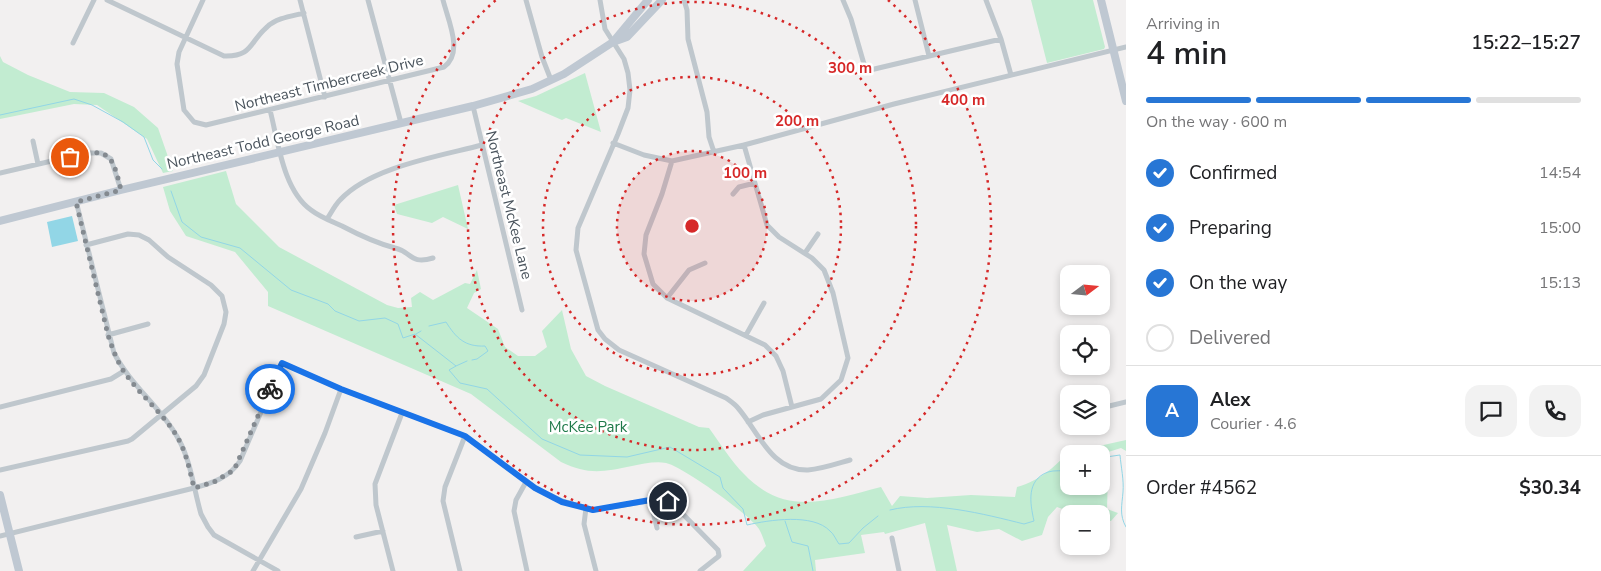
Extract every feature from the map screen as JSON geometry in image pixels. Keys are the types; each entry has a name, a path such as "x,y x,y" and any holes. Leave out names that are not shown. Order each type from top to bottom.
{"main road":[{"path":"613,42 648,0"},
{"name":"Northeast Todd George Road","path":"0,221 121,190 473,106 532,89 564,74 613,42 627,36 662,0"},
{"path":"1100,0 1126,101"},
{"path":"0,495 19,571"}],"street":[{"path":"73,42 94,0"},
{"path":"108,0 224,56 245,53 267,26 304,12"},
{"path":"186,36 203,0"},
{"path":"300,0 325,97"},
{"path":"368,0 389,82 402,123"},
{"name":"Northeast Timbercreek Drive","path":"186,36 179,52 177,64 184,110 194,122 206,126 444,67 450,63 454,56 455,48 444,0"},
{"path":"526,0 542,57 551,80"},
{"path":"600,0 605,28 624,58 630,90 628,108 578,228 576,250 598,330 605,339 619,350 726,398 737,407 768,450 786,465 798,469 813,469 850,460"},
{"path":"684,0 687,10 688,39 707,112 709,137 714,152"},
{"path":"843,0 851,18 866,71 1001,39"},
{"path":"915,0 929,56"},
{"path":"986,0 1001,39 1011,76"},
{"path":"613,143 644,155 672,161 744,145 894,104 1126,47"},
{"name":"Northeast McKee Lane","path":"473,106 522,310"},
{"path":"270,110 289,181 297,196 312,211 368,240 404,251 412,258 422,261 433,258"},
{"path":"33,141 38,164"},
{"path":"327,219 339,200 375,176 412,162 482,145"},
{"path":"744,145 767,225 779,237 805,253 824,270 833,293 848,358 841,380 821,399 763,415 748,422"},
{"path":"0,173 86,153 100,153 111,159 121,190"},
{"path":"672,161 662,194 646,235 644,254 653,284 667,298 765,345 776,356 783,371 792,407"},
{"path":"733,194 739,187 755,183"},
{"path":"76,202 114,353 124,371 179,441 187,460 201,514 208,527 214,534 278,571"},
{"path":"0,470 128,440 196,386 204,375 224,324 226,312 224,301 215,288 168,258 142,236 128,234 86,245"},
{"path":"805,253 818,234"},
{"path":"667,298 689,270 705,262"},
{"path":"746,335 764,303"},
{"path":"108,335 148,324"},
{"path":"0,536 194,488 214,482 234,470 282,363 341,389 465,436 526,482 562,502 593,510 661,498 673,504 716,547 719,556 700,571"},
{"path":"0,407 111,379 124,371"},
{"path":"253,571 301,489 341,389"},
{"path":"1110,406 1126,402"},
{"path":"393,571 376,505 375,484 402,413"},
{"path":"460,571 443,502 444,487 465,436"},
{"path":"526,482 516,500 514,510 527,571"},
{"path":"650,500 657,528"},
{"path":"586,508 584,524 596,571"},
{"path":"356,536 383,531"},
{"path":"892,538 900,571"}],"green space":[{"path":"1031,0 1093,0 1104,49 1047,63"},
{"path":"0,56 3,62 28,75 70,92 104,93 134,107 158,128 173,171 163,173 147,139 97,105 74,104 0,119"},
{"path":"585,73 601,132 566,118 562,120 518,101 536,96"},
{"name":"McKee Park","path":"226,171 236,204 279,247 387,305 398,308 412,307 411,298 420,292 433,300 465,283 470,284 477,270 481,289 474,293 467,308 498,329 505,347 518,356 535,356 547,347 542,331 562,310 571,349 586,376 699,427 709,428 744,474 760,488 776,496 792,501 809,502 844,497 881,487 892,506 900,496 927,498 971,495 1015,497 1017,487 1033,481 1060,461 1060,495 1107,495 1107,505 1060,505 1060,508 1057,507 1048,517 1042,535 1022,541 999,529 977,532 947,525 957,571 936,571 925,523 885,534 884,532 861,535 865,553 815,560 816,571 743,571 766,546 762,535 753,522 743,513 700,482 674,466 662,462 604,471 588,471 561,462 471,394 268,306 268,292 235,252 186,236 170,211 163,187"},
{"path":"458,185 468,229 443,217 432,223 397,214 394,205"},
{"name":"McKee Park","path":"1126,440 1126,451 1121,448 1110,451 1110,445 1104,445"},
{"name":"McKee Park","path":"1110,510 1118,513 1110,521"}],"water":[{"path":"72,216 78,241 52,247 47,222"}],"waterway":[{"path":"0,115 74,99 92,105 123,122 144,137 153,160 162,169"},
{"path":"171,191 182,222 201,237 240,248 291,290 328,304 335,311 359,321 385,318 398,324 403,338 415,334 456,366 449,370 460,383 487,389 542,439 580,455 627,457 670,447 720,477 723,488 743,509 747,525 790,519 813,522 822,525 830,531 839,544 849,543 878,516"},
{"path":"429,326 446,322 457,337 472,345 485,346 488,351 477,359 472,360"},
{"path":"416,334 421,331"},
{"path":"456,366 467,361"},
{"path":"1110,456 1120,455 1123,483 1122,514 1126,527"},
{"path":"890,510 906,507 939,507 957,509 1024,524 1034,521 1031,493 1036,480 1048,472 1060,471"},
{"path":"785,521 792,542 808,546 813,571"}],"way so far":[{"path":"70,157 86,153 100,153 111,159 116,169 121,190 76,202 108,335 114,353 124,371 179,441 187,460 194,488 223,478 234,470 240,461 270,389"}],"route":[{"path":"270,389 282,363 341,389 465,436 535,488 562,502 593,510 661,498 668,501"}]}
